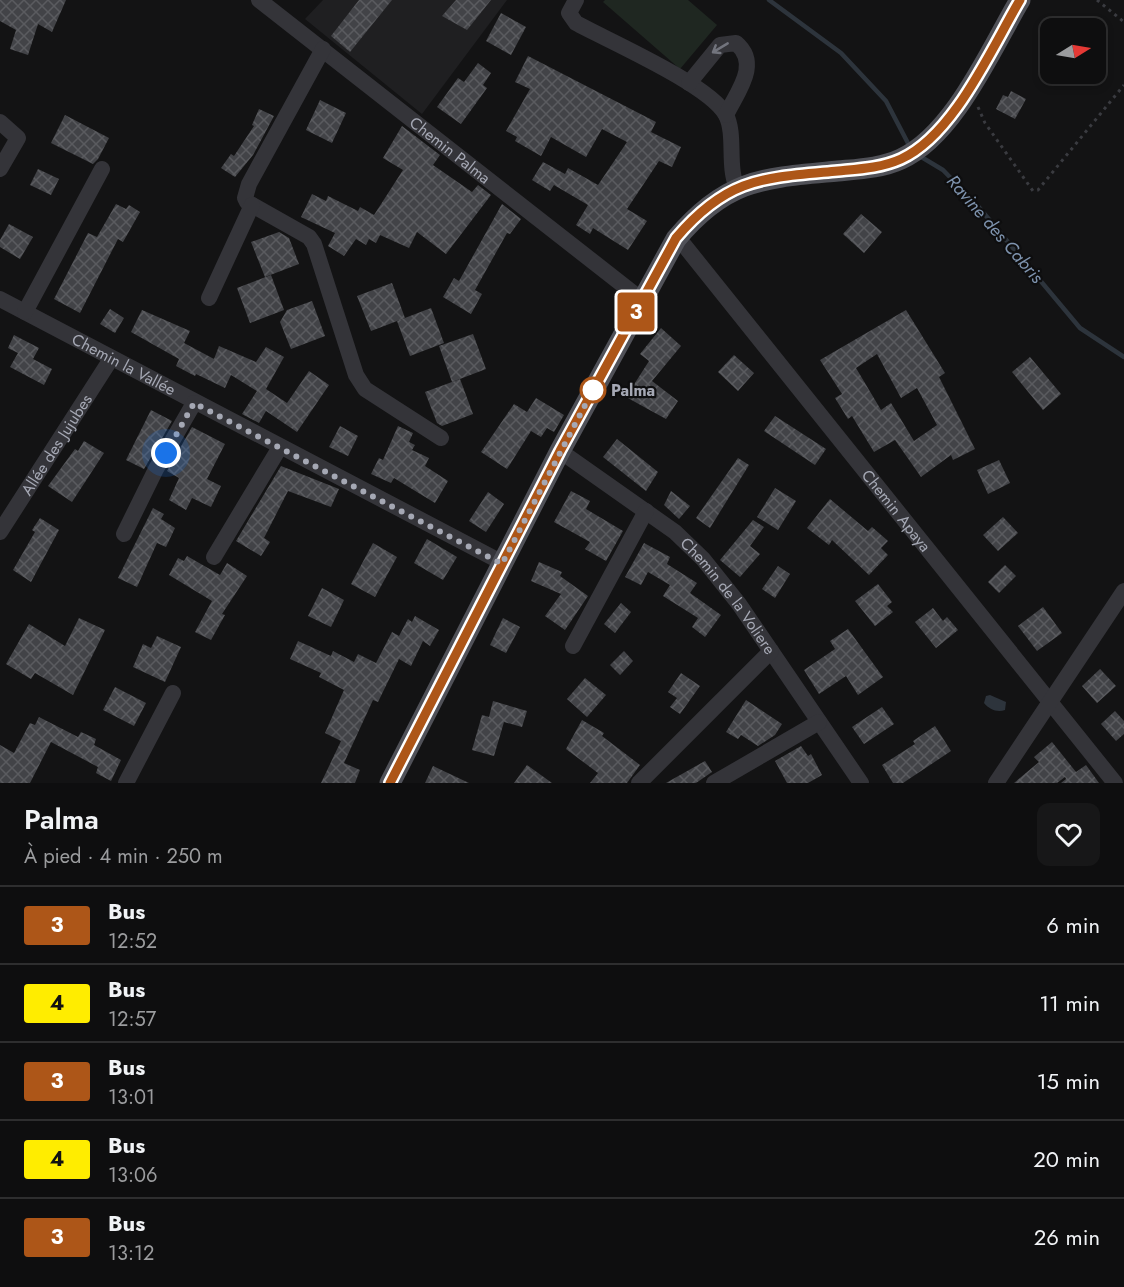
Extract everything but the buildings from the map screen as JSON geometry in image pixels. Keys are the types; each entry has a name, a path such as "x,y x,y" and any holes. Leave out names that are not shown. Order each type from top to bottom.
{"main road":[{"path":"390,783 560,451 676,238 697,213 716,199 737,188 780,177 871,168 901,159 926,143 947,120 970,86 1020,0"}],"street":[{"name":"Chemin Palma","path":"259,0 642,300"},
{"path":"576,0 569,13 576,23 689,83 712,99 726,116 730,131 730,162 737,188"},
{"path":"689,83 720,45 736,43 743,49 749,59 748,70 726,116"},
{"path":"323,49 246,192 245,198 252,205 309,237 314,244 356,375 365,389 441,438"},
{"path":"0,122 18,138 0,169"},
{"path":"25,312 102,169"},
{"path":"209,298 252,205"},
{"name":"Chemin Apaya","path":"676,238 684,245 1115,783"},
{"name":"Chemin la Vallée","path":"0,299 502,564"},
{"name":"Allée des Jujubes","path":"0,532 111,359"},
{"path":"124,534 156,469 194,403"},
{"path":"214,557 280,447"},
{"name":"Chemin de la Voliere","path":"560,451 675,532 703,559 740,604 819,722 854,781"},
{"path":"573,646 646,511"},
{"path":"996,783 1124,591"},
{"path":"639,783 771,651"},
{"path":"126,783 173,693"},
{"path":"714,783 819,722"}],"path":[{"path":"1097,0 1124,22"},
{"path":"970,86 985,123 1033,191 1038,190 1124,86"}],"shaded area":[{"path":"323,0 507,0 422,114 305,19"},
{"path":"605,0 688,0 717,25 680,69 603,2"},
{"path":"990,695 1006,702 1005,710 996,711 984,703 986,696"}],"waterway":[{"name":"Ravine des Cabris","path":"769,0 841,53 886,101 910,147"},
{"name":"Ravine des Cabris","path":"918,155 943,170 977,205 1080,328 1124,357"}],"bus line":[{"name":"3","path":"390,783 560,451 676,238 697,213 716,199 737,188 759,181 790,176 871,168 901,159 926,143 947,120 970,86 1020,0"}],"place":[{"name":"Palma","path":"593,390"}],"route":[{"path":"166,453 194,403 502,564 593,390"}]}
